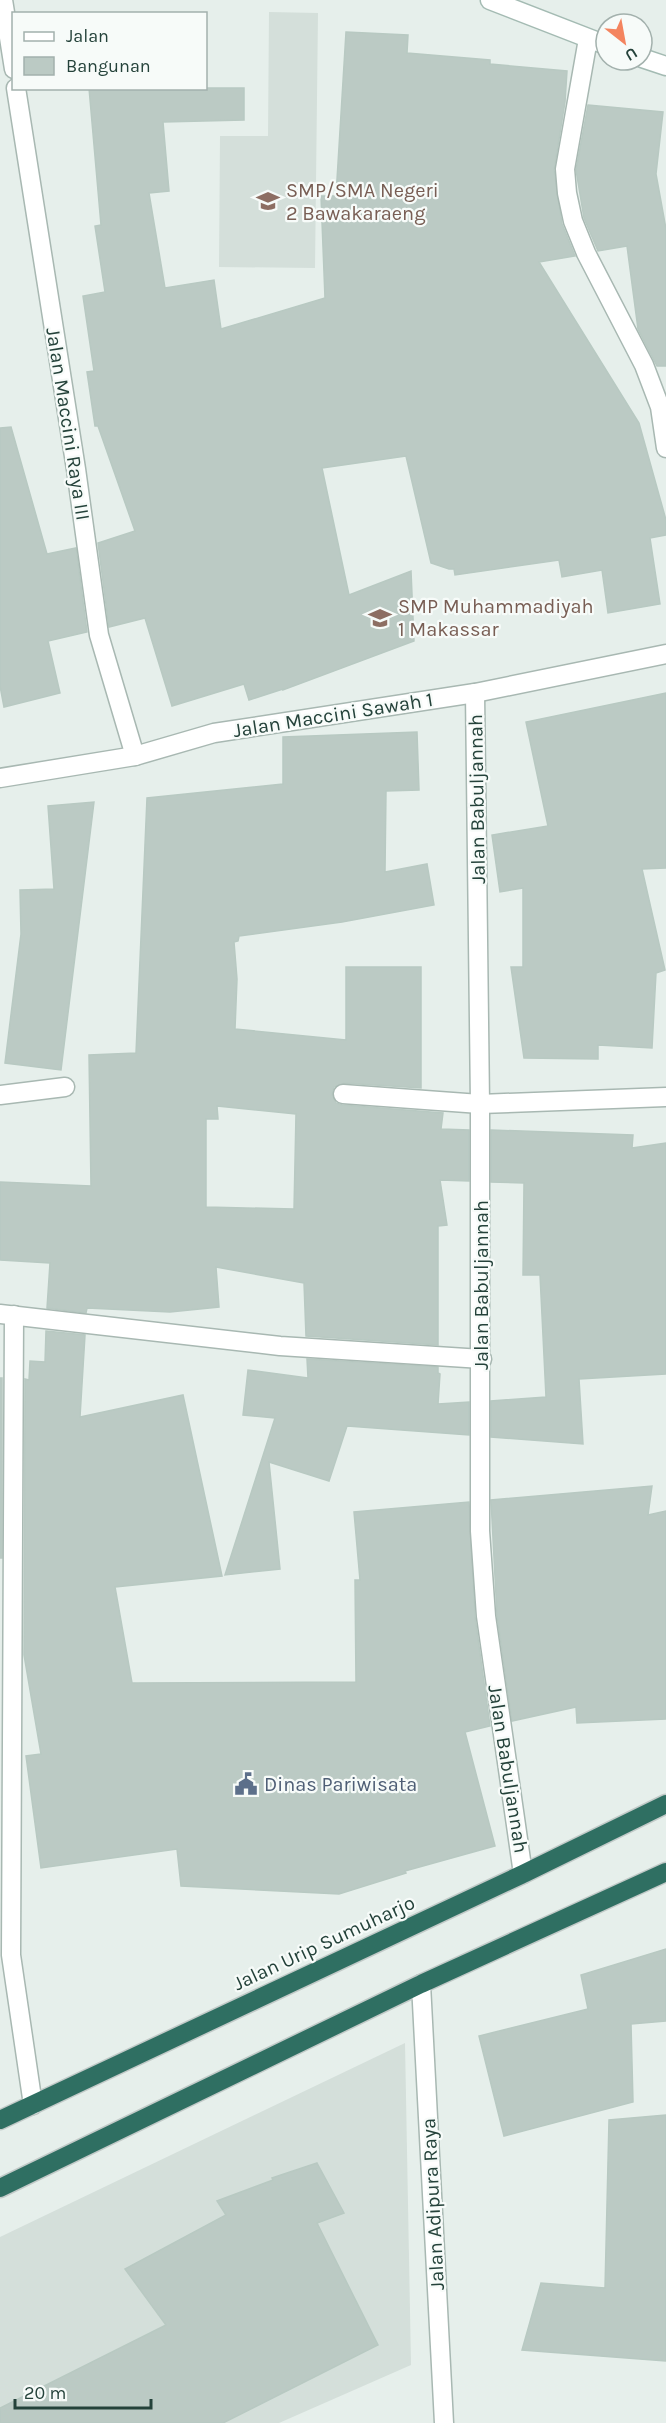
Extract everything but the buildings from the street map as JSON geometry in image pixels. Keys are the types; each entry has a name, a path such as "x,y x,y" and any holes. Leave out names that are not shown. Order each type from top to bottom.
{"highway":[{"name":"Jalan Urip Sumuharjo","path":"0,2120 523,1874 666,1804"},
{"path":"0,2188 422,1984 666,1872"}],"street":[{"path":"3,0 12,56"},
{"path":"490,0 594,41"},
{"path":"588,39 565,169 569,202 573,221 586,253 648,376 660,407 666,448"},
{"name":"Jalan Maccini Raya III","path":"16,90 76,469 99,635 135,756"},
{"name":"Jalan Maccini Sawah 1","path":"0,778 135,756 214,733 475,693 666,654"},
{"name":"Jalan Babuljannah","path":"475,693 482,1359 480,1531 486,1616 523,1874"},
{"path":"0,1095 65,1087"},
{"path":"343,1094 480,1104 666,1097"},
{"path":"33,2105 11,1955 7,1314 280,1346 482,1359"},
{"name":"Jalan Adipura Raya","path":"422,1984 444,2423"}],"shaded area":[{"name":"SMP/SMA Negeri 2 Bawakaraeng","path":"269,12 318,13 315,268 219,267 220,136 268,136"},
{"path":"405,2043 411,2365 279,2423 0,2423 0,2237"}],"place":[{"name":"SMP/SMA Negeri 2 Bawakaraeng","path":"268,201"},
{"name":"SMP Muhammadiyah 1 Makassar","path":"380,618"},
{"name":"Dinas Pariwisata","path":"246,1784"}]}
